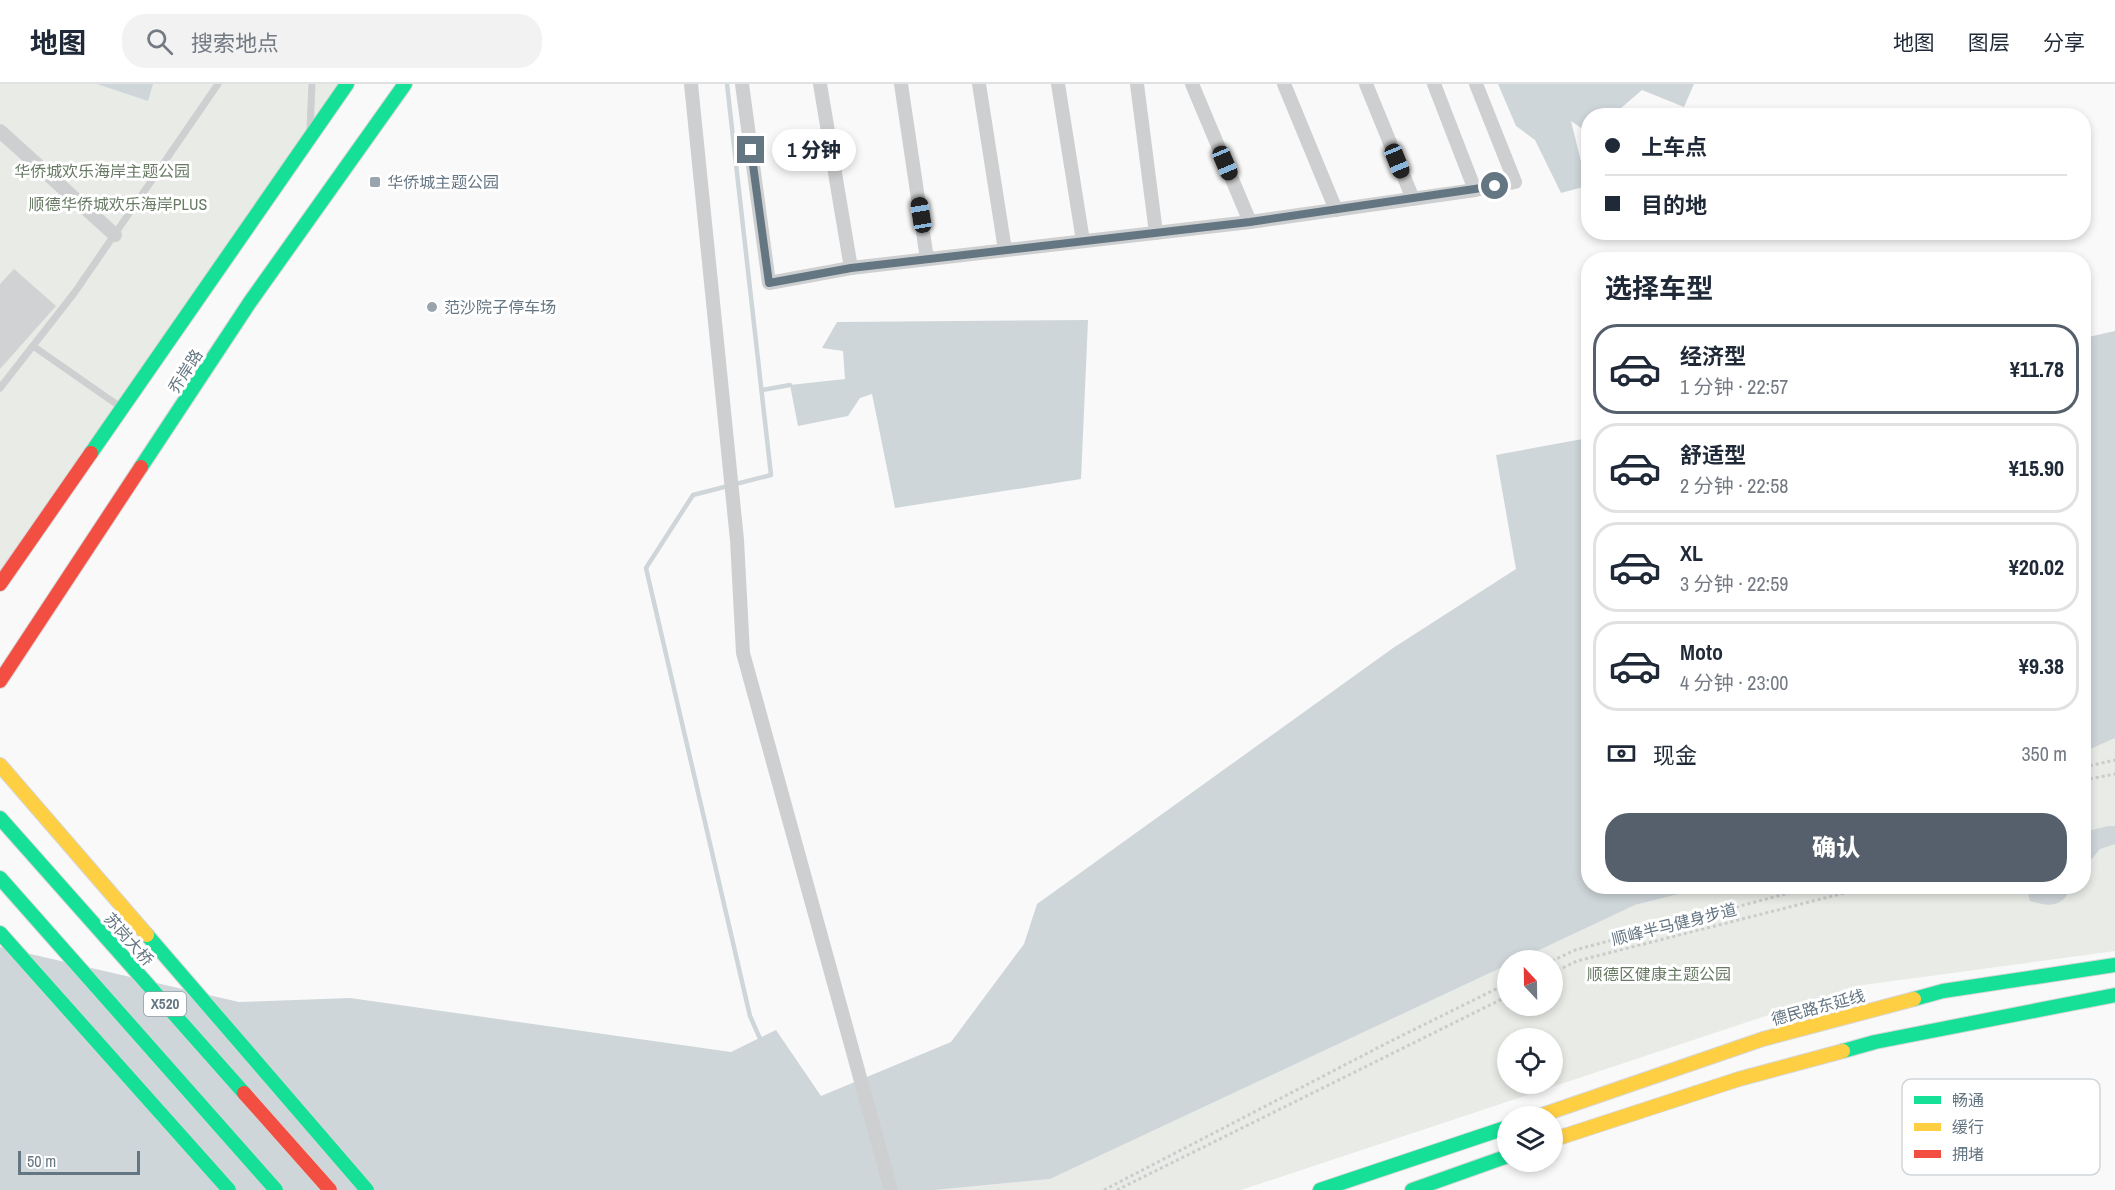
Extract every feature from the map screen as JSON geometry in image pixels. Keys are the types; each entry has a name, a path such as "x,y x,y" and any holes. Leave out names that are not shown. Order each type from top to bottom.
{"main road":[{"name":"乔岸路","path":"0,584 347,84"},
{"name":"乔岸路","path":"1,682 250,302 405,84"},
{"path":"0,752 18,785"},
{"path":"0,765 367,1190"},
{"name":"苏岗大桥","path":"0,818 330,1190"},
{"name":"X520","path":"0,878 276,1190"},
{"path":"0,933 229,1190"},
{"name":"德民路东延线","path":"1563,1108 1763,1039 1943,991 2115,965"},
{"path":"1563,1136 1739,1079 1875,1042 2115,995"},
{"path":"1320,1190 1497,1130"},
{"path":"1412,1190 1497,1160"}],"street":[{"path":"691,84 725,405 737,540 743,653 891,1190"},
{"path":"742,84 769,283 851,268 1250,222 1475,190 1515,182 1476,84"},
{"path":"820,84 851,268"},
{"path":"901,84 927,259"},
{"path":"979,84 1005,250"},
{"path":"1058,84 1083,241"},
{"path":"1137,84 1156,233"},
{"path":"1192,84 1250,222"},
{"path":"1284,84 1336,210"},
{"path":"1366,84 1413,199"},
{"path":"1434,84 1475,190"},
{"path":"0,131 115,235"}],"lane":[{"path":"0,388 75,292 218,84"},
{"path":"309,139 312,84"},
{"path":"33,346 122,408"}],"path":[{"path":"2091,765 2115,760"},
{"path":"2091,779 2115,774"},
{"path":"1563,956 1575,950 1785,894"},
{"name":"顺峰半马健身步道","path":"1563,968 1577,961 1841,894"},
{"path":"1104,1190 1497,988"},
{"path":"1117,1190 1497,1001"}],"green space":[{"name":"顺德华侨城欢乐海岸PLUS","path":"0,84 347,84 0,573"},
{"name":"顺德区健康主题公园","path":"2115,738 2115,951 1856,986 1563,1083 1563,1028 1497,1028 1497,1094 1530,1094 1241,1190 934,1190 1050,1179 1497,970 1497,1016 1563,1016 1563,950 1539,950 1635,905 1676,894 2091,894 2091,749"}],"shaded area":[{"path":"97,84 153,84 148,101"},
{"path":"1498,84 1694,84 1684,107 1642,90 1621,108 1581,108 1581,128 1571,121 1581,162 1581,188 1561,193 1535,140 1516,126"},
{"path":"1088,320 1081,479 895,508 872,394 860,398 848,416 798,426 790,385 845,379 843,351 822,348 837,322"},
{"path":"2115,331 2115,738 2091,749 2091,336"},
{"path":"1581,439 1581,894 1678,894 1635,905 1539,950 1497,950 1497,970 1050,1179 934,1190 0,1190 0,947 239,1002 350,998 731,1052 776,1030 821,1096 951,1042 1024,944 1037,904 1393,648 1516,569 1496,455"},
{"path":"2115,826 2115,844 2100,849 2091,860 2091,830"},
{"path":"2028,894 2068,894 2064,899 2050,905 2030,901"}],"building":[{"path":"14,269 56,306 0,369 0,284"}],"waterway":[{"path":"727,84 771,475 693,495 646,568 750,1016 762,1043"},
{"path":"762,390 790,385"}],"traffic: fast":[{"path":"91,453 347,84"},
{"path":"141,467 250,302 405,84"},
{"path":"0,818 244,1093"},
{"path":"0,878 276,1190"},
{"path":"0,933 229,1190"},
{"path":"147,935 367,1190"},
{"path":"1914,999 1943,991 2115,965"},
{"path":"1843,1051 1875,1042 2115,995"},
{"path":"1320,1190 1497,1131"},
{"path":"1412,1190 1497,1160"}],"traffic: slow":[{"path":"0,765 147,935"},
{"path":"1563,1108 1763,1039 1914,999"},
{"path":"1563,1136 1739,1079 1843,1051"}],"traffic: jam":[{"path":"0,584 91,453"},
{"path":"0,681 141,467"},
{"path":"244,1093 330,1190"}],"place":[{"name":"华侨城主题公园","path":"375,182"},
{"name":"范沙院子停车场","path":"432,307"}],"route":[{"path":"751,150 769,283 851,268 1250,222 1495,186"}],"park label":[{"name":"华侨城欢乐海岸主题公园","path":"102,171"}]}
